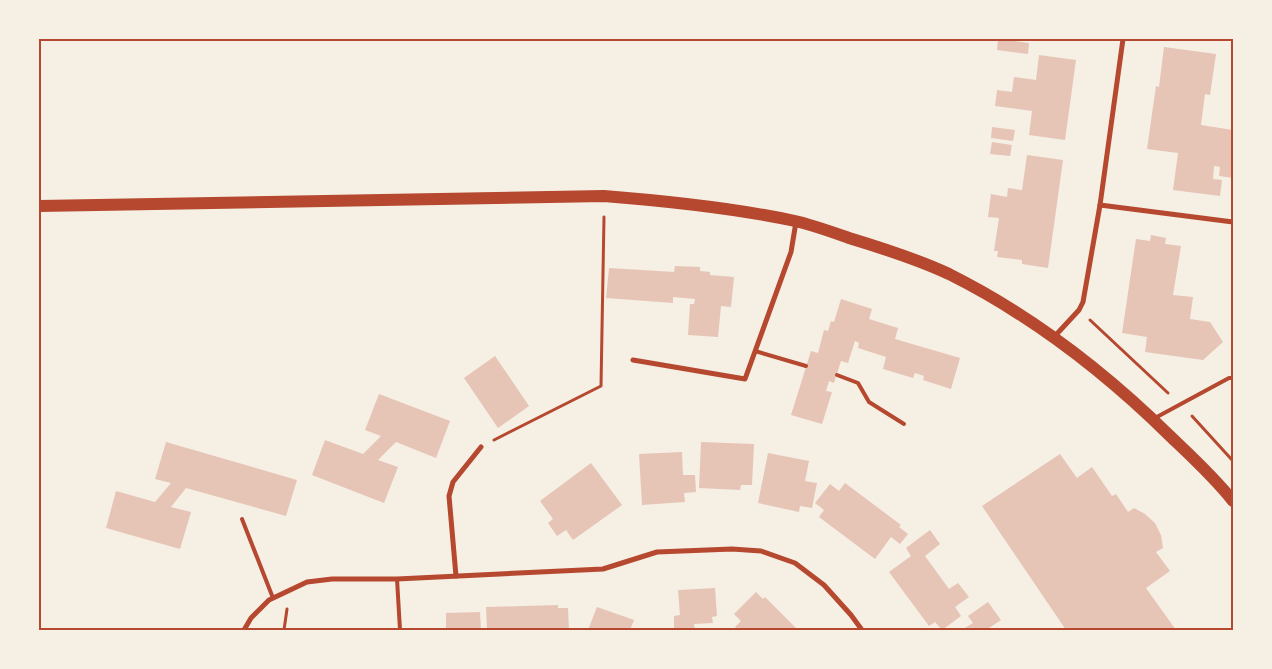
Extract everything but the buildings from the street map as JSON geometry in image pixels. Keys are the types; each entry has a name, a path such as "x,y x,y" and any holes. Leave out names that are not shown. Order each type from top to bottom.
{"main road":[{"path":"39,206 604,196 664,202 796,221 883,248 947,274 1005,305 1053,337 1110,381 1153,419 1219,484 1233,501"}],"street":[{"path":"1053,337 1079,310 1083,302 1100,205 1123,39"},
{"path":"1100,205 1233,222"},
{"path":"632,360 745,378 791,252 796,221"},
{"path":"456,576 449,496 453,482 481,447"},
{"path":"244,630 251,618 273,598 307,582 332,579 397,579 603,569 657,552 704,549 761,551 795,563 824,585 862,630"}],"lane":[{"path":"755,351 806,366"},
{"path":"837,376 858,383 869,402 904,424"},
{"path":"1153,419 1180,403 1229,378 1233,378"},
{"path":"242,520 273,598"},
{"path":"397,579 400,630"}],"path":[{"path":"481,447 601,386 604,196"},
{"path":"1079,310 1180,403 1233,461"}]}
